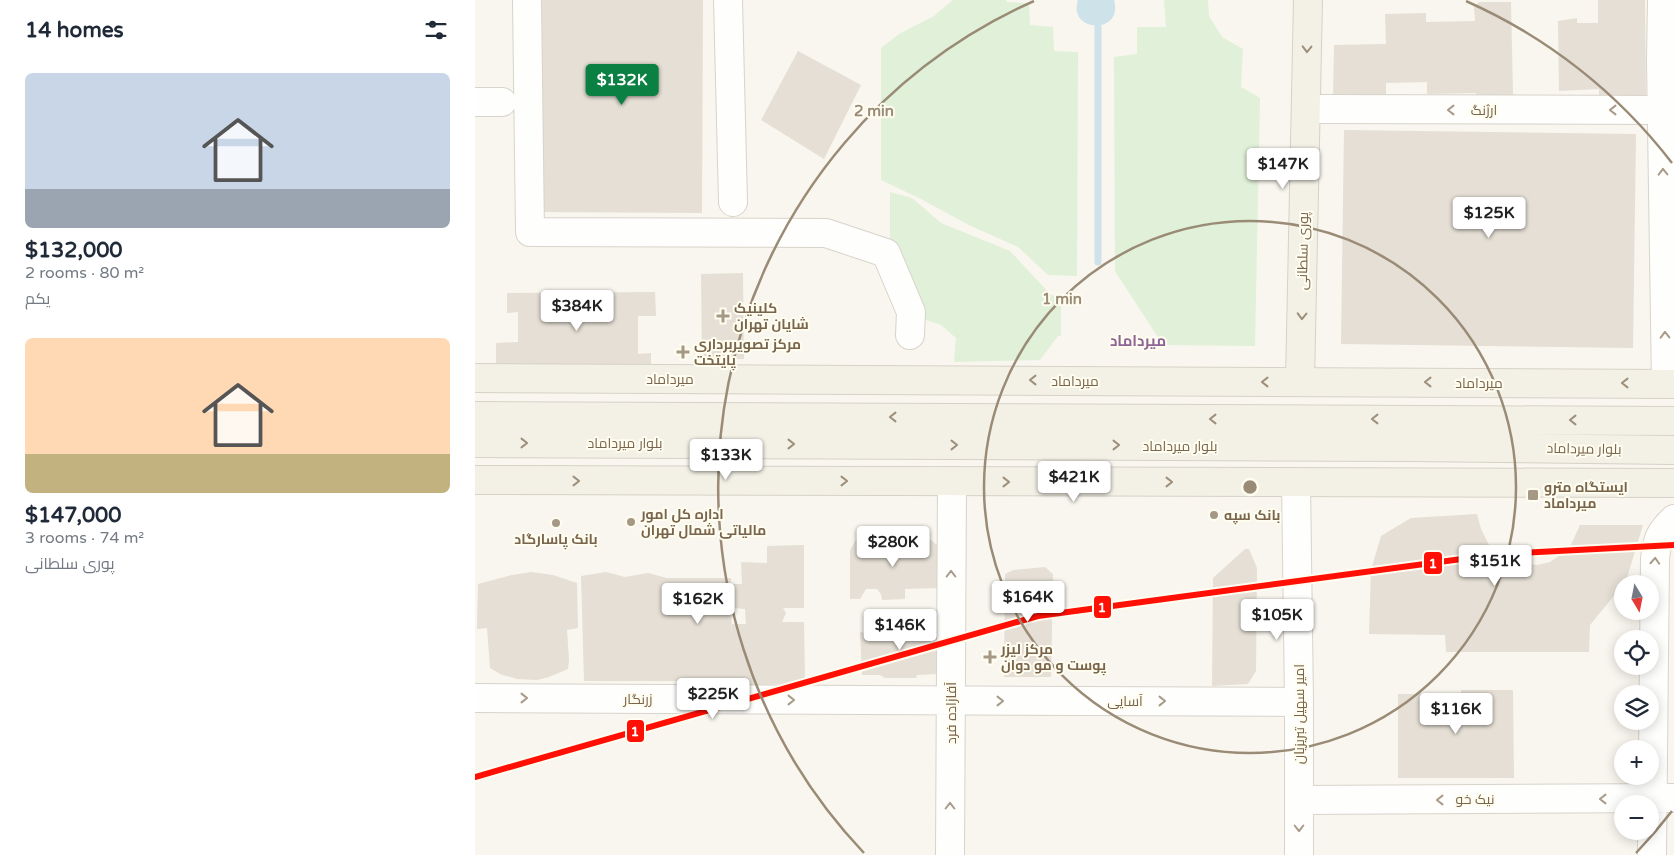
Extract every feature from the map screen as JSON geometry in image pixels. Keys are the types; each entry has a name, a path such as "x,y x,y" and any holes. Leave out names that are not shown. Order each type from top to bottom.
{"main road":[{"name":"پوری سلطانی","path":"1300,382 1308,0"},
{"name":"میرداماد","path":"475,378 1670,384"},
{"name":"بلوار میرداماد","path":"475,416 1674,420"},
{"name":"بلوار میرداماد","path":"475,443 1674,450"},
{"path":"704,444 769,481"},
{"path":"475,480 1674,483"}],"street":[{"path":"527,0 530,232 826,233 886,253 911,312 910,336"},
{"path":"728,0 733,202"},
{"path":"1662,0 1668,60 1662,110 1669,281 1670,384"},
{"path":"475,102 502,102"},
{"name":"ارژنگ","path":"1306,110 1662,110"},
{"name":"آقازاده فرد","path":"950,855 952,481"},
{"name":"امیر سهیل تبریزیان","path":"1296,482 1299,855"},
{"path":"1656,575 1657,543 1663,530 1674,519"},
{"path":"1659,606 1674,571"},
{"path":"1652,855 1663,798 1654,620"},
{"name":"زرنگار","path":"475,698 951,700"},
{"name":"آسایی","path":"951,700 1299,702"},
{"name":"نیک خو","path":"1299,800 1663,798"}],"green space":[{"path":"953,0 1006,0 1007,2 1029,3 1030,25 1053,27 1054,51 1078,52 1077,276 1048,275 1018,247 969,225 881,180 881,48 899,34 934,16"},
{"path":"1164,0 1208,0 1209,16 1222,37 1243,49 1241,87 1260,98 1255,346 1163,345 1115,271 1114,57 1137,54 1137,27 1166,27"},
{"path":"890,192 912,198 941,223 1010,251 1051,295 1061,296 1061,336 1058,336 1040,360 954,362 956,338 941,325 917,317 890,248"}],"shaded area":[{"path":"1078,0 1114,0 1115,11 1111,19 1104,24 1096,26 1087,24 1080,19 1077,11"}],"building":[{"path":"541,0 703,0 702,213 540,212"},
{"path":"1598,0 1645,0 1646,96 1599,96 1599,89 1559,91 1558,21 1577,18 1577,23 1598,23"},
{"path":"1479,2 1511,2 1513,96 1476,97 1476,93 1427,94 1427,82 1386,83 1386,98 1333,99 1334,45 1386,44 1385,14 1426,13 1426,22 1475,21 1474,7"},
{"path":"798,51 861,85 824,159 761,120"},
{"path":"1344,130 1636,134 1633,348 1341,344"},
{"name":"کلینیک شایان تهران","path":"743,273 744,359 702,360 701,274"},
{"path":"655,292 656,316 638,316 638,354 651,353 651,370 496,370 496,343 518,342 518,312 507,313 507,293"},
{"path":"1477,514 1481,529 1494,555 1509,561 1537,565 1550,562 1569,549 1580,525 1643,525 1628,575 1614,575 1614,596 1590,625 1589,652 1446,652 1445,635 1369,634 1371,570 1381,536 1411,518"},
{"path":"856,540 883,542 893,548 899,542 931,540 938,546 939,588 905,589 905,599 882,600 881,594 877,589 866,589 860,599 850,599 850,550"},
{"path":"804,545 804,608 783,608 786,613 782,622 804,622 805,683 732,686 732,681 584,681 581,576 606,572 625,577 648,573 667,578 731,578 731,584 742,584 741,562 767,563 767,546","holes":["731,595 733,608 745,609 746,624 732,624 732,639"]},
{"path":"1245,549 1249,549 1257,568 1256,671 1248,684 1212,686 1213,578"},
{"path":"1045,567 1053,574 1051,677 1004,677 1005,574 1013,570"},
{"path":"531,572 553,575 577,583 578,628 567,630 568,669 537,680 517,679 500,674 490,668 487,628 477,629 478,584"},
{"path":"880,624 918,624 919,627 926,627 927,632 938,631 939,674 917,675 916,678 885,678 880,675 862,675 860,632 870,633 870,628"},
{"path":"1461,690 1513,690 1514,778 1398,778 1398,694 1461,694"}],"waterway":[{"path":"1098,27 1098,262"}],"metro line":[{"name":"1","path":"475,777 1038,616 1499,554 1674,545"}],"place":[{"name":"کلینیک شایان تهران","path":"723,316"},
{"name":"مرکز تصویربرداری پایتخت","path":"683,352"},
{"name":"ایستگاه مترو میرداماد","path":"1533,495"},
{"name":"بانک سپه","path":"1214,515"},
{"name":"اداره کل امور مالیاتی شمال تهران","path":"631,522"},
{"name":"بانک پاسارگاد","path":"556,523"},
{"name":"مرکز لیزر پوست و مو دوان","path":"990,657"}],"district":[{"name":"میرداماد","path":"1138,341"}]}
